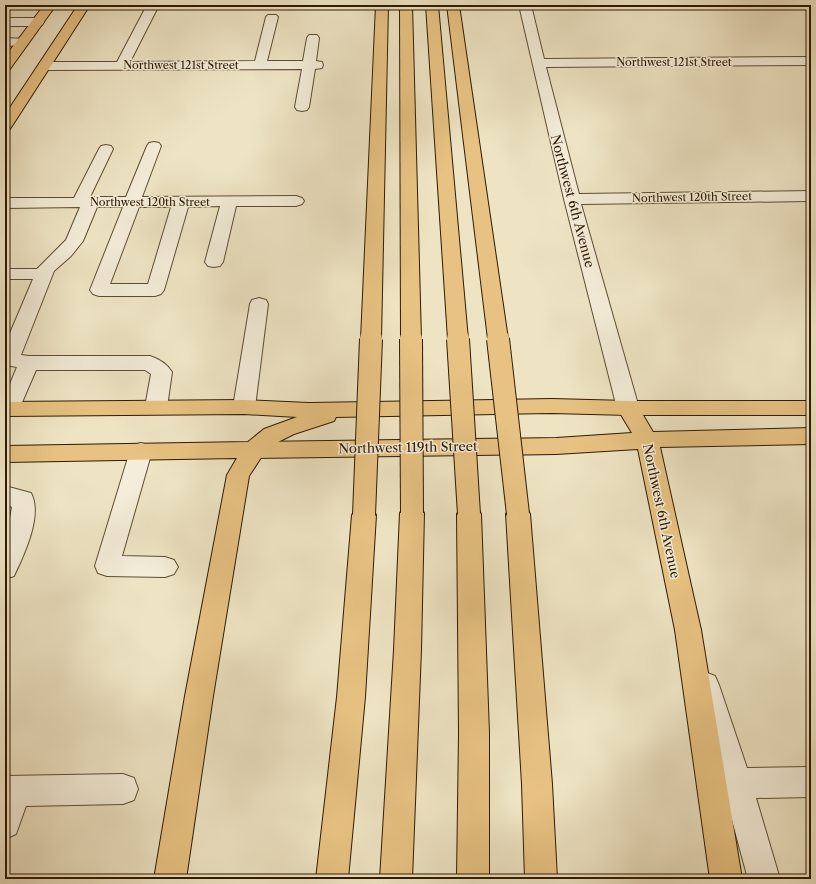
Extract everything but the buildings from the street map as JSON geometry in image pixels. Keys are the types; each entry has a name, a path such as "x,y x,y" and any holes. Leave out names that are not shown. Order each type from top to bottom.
{"main road":[{"path":"5,126 41,61 84,5"},
{"path":"332,879 355,644 364,515 382,5"},
{"path":"396,879 410,606 412,513 406,5"},
{"path":"432,5 458,339 469,514 474,733 473,879"},
{"path":"7,70 22,42 50,6"},
{"path":"454,6 498,339 518,514 537,784 541,879"},
{"path":"371,13 381,59"},
{"path":"38,22 41,39"},
{"path":"8,409 244,407 348,409 552,406 628,408 811,408"},
{"name":"Northwest 6th Avenue","path":"628,408 647,440 688,630"},
{"path":"170,879 199,696 238,475 255,450 266,438 292,427 348,409"},
{"name":"Northwest 119th Street","path":"5,454 556,446 677,438 811,436"},
{"path":"688,630 726,879"}],"street":[{"path":"122,66 153,5"},
{"name":"Northwest 6th Avenue","path":"525,5 572,199 628,408"},
{"path":"5,6 50,6"},
{"path":"260,65 272,16"},
{"path":"5,22 38,22"},
{"path":"302,107 313,65 313,38"},
{"path":"5,42 22,42"},
{"name":"Northwest 121st Street","path":"41,61 122,66 313,65"},
{"name":"Northwest 121st Street","path":"538,63 811,62"},
{"path":"154,146 99,290 155,290 181,202"},
{"path":"106,149 86,202 74,241 65,252 46,269 7,359 29,363 150,363 162,372 156,408"},
{"name":"Northwest 120th Street","path":"572,199 811,196"},
{"name":"Northwest 120th Street","path":"5,203 296,201"},
{"path":"214,262 229,202"},
{"path":"5,274 44,274"},
{"path":"244,407 258,304"},
{"path":"8,409 29,363"},
{"path":"141,451 107,566 165,567"},
{"path":"5,495 23,499 25,508 16,541 5,569"},
{"name":"Northwest 6th Avenue","path":"688,630 737,782 764,879"},
{"path":"737,782 811,782"},
{"path":"5,823 10,791 123,789"}]}
